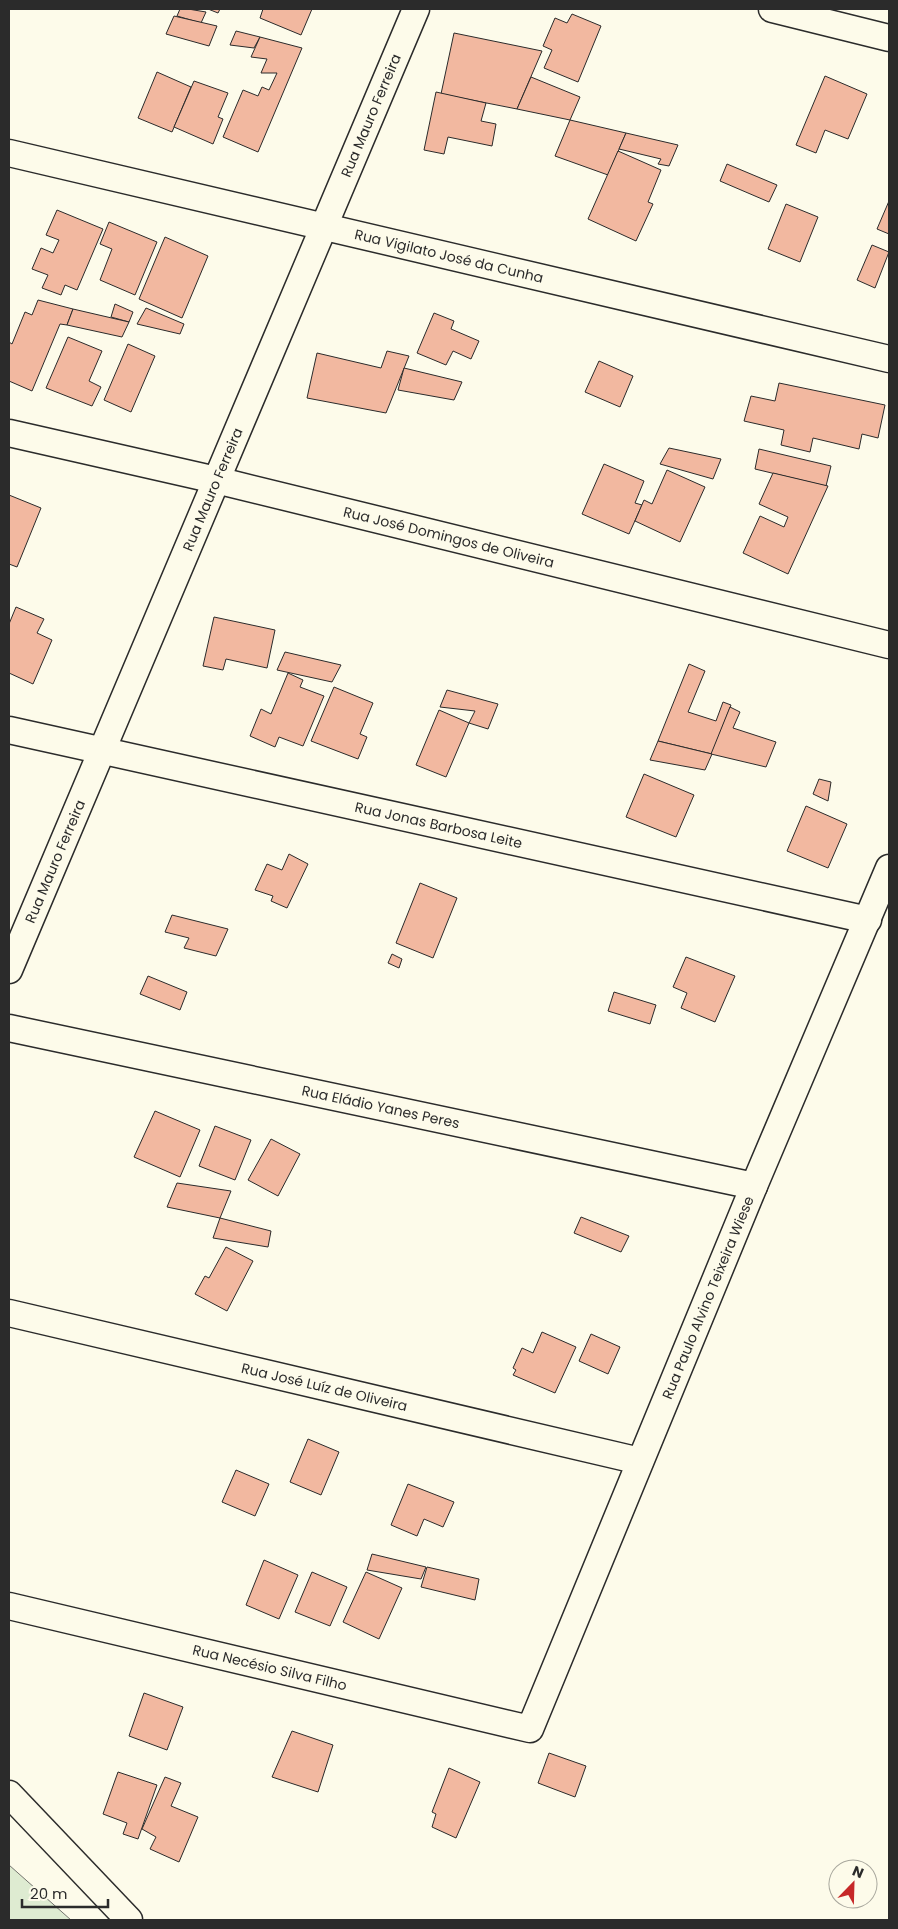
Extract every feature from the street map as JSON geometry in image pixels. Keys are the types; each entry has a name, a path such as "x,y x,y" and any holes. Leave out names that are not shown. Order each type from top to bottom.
{"street":[{"name":"Rua Mauro Ferreira","path":"9,970 416,9"},
{"path":"772,9 889,38"},
{"name":"Rua Vigilato José da Cunha","path":"9,154 889,359"},
{"name":"Rua José Domingos de Oliveira","path":"9,433 216,480 889,645"},
{"name":"Rua Jonas Barbosa Leite","path":"9,730 868,920"},
{"name":"Rua Paulo Alvino Teixeira Wiese","path":"530,1728 754,1186 889,868"},
{"name":"Rua Eládio Yanes Peres","path":"9,1028 754,1186"},
{"name":"Rua José Luíz de Oliveira","path":"9,1314 640,1461"},
{"name":"Rua Necésio Silva Filho","path":"9,1606 117,1633 530,1728"},
{"path":"9,1794 130,1920"}],"green space":[{"path":"9,1865 71,1920 9,1920"}],"building":[{"path":"180,9 206,12 201,23 177,16"},
{"path":"208,9 220,9 218,13"},
{"path":"263,9 312,9 301,35 260,18"},
{"path":"572,14 601,26 578,82 544,68 552,50 543,46 555,18 567,23"},
{"path":"174,16 217,26 209,46 166,34"},
{"path":"236,31 260,37 254,48 230,45"},
{"path":"454,33 542,51 517,109 441,94"},
{"path":"260,37 302,48 258,152 223,137 243,90 258,96 262,87 269,90 277,73 261,73 267,59 251,57"},
{"path":"157,72 191,87 172,132 138,118"},
{"path":"825,76 867,94 848,139 825,130 816,153 796,145"},
{"path":"531,77 580,97 570,120 517,109"},
{"path":"194,81 228,93 218,117 223,119 213,144 174,127"},
{"path":"436,92 486,103 481,121 496,124 492,146 448,137 444,154 424,150"},
{"path":"570,120 626,133 608,175 555,156"},
{"path":"626,133 678,145 669,166 658,164 661,159 619,149"},
{"path":"618,151 661,170 648,202 653,204 636,241 588,219"},
{"path":"727,164 777,185 769,202 720,181"},
{"path":"889,201 889,234 877,229"},
{"path":"786,204 818,217 800,262 768,249"},
{"path":"57,210 103,229 77,290 65,285 61,295 42,288 48,275 32,269 41,248 53,253 59,240 46,235"},
{"path":"109,222 157,242 135,295 100,280 112,249 100,244"},
{"path":"165,237 208,256 182,318 139,299"},
{"path":"872,245 889,252 875,288 857,280"},
{"path":"38,300 73,309 67,325 60,324 32,391 9,381 9,342 12,344 25,312 32,315"},
{"path":"115,304 133,312 129,322 111,317"},
{"path":"146,308 184,324 180,334 137,324"},
{"path":"73,309 129,322 122,337 67,325"},
{"path":"434,313 454,321 451,329 479,341 471,359 453,351 446,365 417,353"},
{"path":"68,337 102,351 89,381 101,387 92,406 46,388"},
{"path":"128,344 155,356 131,412 104,400"},
{"path":"387,351 409,356 386,413 307,398 317,353 381,368"},
{"path":"599,361 633,376 620,407 585,392"},
{"path":"404,368 462,382 454,400 398,390"},
{"path":"779,383 885,405 878,438 862,434 859,449 813,438 810,452 781,445 784,430 744,421 751,396 775,401"},
{"path":"669,448 721,459 713,479 660,464"},
{"path":"759,449 831,466 826,486 755,469"},
{"path":"604,464 644,481 635,503 642,505 629,534 582,514"},
{"path":"667,470 705,487 680,542 635,521 644,500 652,504"},
{"path":"773,473 828,486 788,574 743,553 760,516 784,527 788,517 759,504"},
{"path":"9,495 41,508 17,567 9,564"},
{"path":"16,607 44,619 37,633 52,640 33,684 9,673 9,624"},
{"path":"214,617 275,630 267,668 226,659 223,670 203,666"},
{"path":"285,652 341,665 332,682 277,670"},
{"path":"689,664 705,671 688,712 716,721 723,702 731,705 712,754 658,741"},
{"path":"288,673 303,680 300,687 324,696 303,746 279,737 275,747 250,736 261,709 271,714"},
{"path":"334,687 373,703 360,734 367,737 358,759 311,741"},
{"path":"447,690 498,704 488,729 469,723 475,711 440,707"},
{"path":"730,707 740,712 733,728 776,742 766,767 711,754"},
{"path":"439,710 469,723 446,777 416,765"},
{"path":"658,741 712,754 705,770 650,760"},
{"path":"644,774 694,795 676,837 626,817"},
{"path":"819,779 831,782 828,801 813,794"},
{"path":"806,806 847,824 828,868 787,851"},
{"path":"289,854 308,864 287,908 271,901 273,896 255,890 267,864 282,870"},
{"path":"420,883 457,898 433,958 396,943"},
{"path":"172,915 228,929 216,956 184,948 189,938 165,932"},
{"path":"392,954 402,959 399,968 388,963"},
{"path":"686,957 735,976 715,1022 681,1008 687,993 673,987"},
{"path":"148,976 187,992 180,1010 140,994"},
{"path":"614,992 656,1005 650,1024 608,1011"},
{"path":"155,1111 200,1130 180,1177 134,1157"},
{"path":"215,1126 251,1140 235,1180 199,1166"},
{"path":"271,1139 300,1154 278,1196 248,1180"},
{"path":"177,1183 231,1191 220,1218 167,1207"},
{"path":"581,1217 629,1236 621,1252 574,1233"},
{"path":"220,1218 271,1231 268,1247 213,1238"},
{"path":"226,1247 253,1261 227,1311 195,1294 205,1276 209,1278"},
{"path":"542,1332 576,1347 555,1393 513,1375 516,1370 513,1368 522,1348 533,1353"},
{"path":"591,1334 620,1347 608,1374 579,1361"},
{"path":"308,1439 339,1452 321,1495 290,1482"},
{"path":"236,1470 269,1484 255,1516 222,1502"},
{"path":"408,1484 454,1502 443,1527 424,1519 417,1536 391,1525"},
{"path":"372,1554 426,1567 421,1579 367,1570"},
{"path":"264,1560 298,1575 279,1619 246,1605"},
{"path":"427,1567 479,1579 475,1600 421,1587"},
{"path":"312,1572 347,1587 330,1626 295,1612"},
{"path":"366,1572 402,1588 379,1639 343,1622"},
{"path":"144,1693 183,1707 167,1750 129,1736"},
{"path":"292,1731 333,1745 318,1792 272,1777"},
{"path":"549,1753 586,1766 575,1797 538,1783"},
{"path":"449,1768 480,1782 456,1838 432,1827 436,1814 432,1812"},
{"path":"118,1772 157,1785 138,1839 123,1834 127,1823 103,1814"},
{"path":"165,1777 181,1783 171,1806 198,1817 179,1862 150,1849 156,1837 142,1829"}]}
